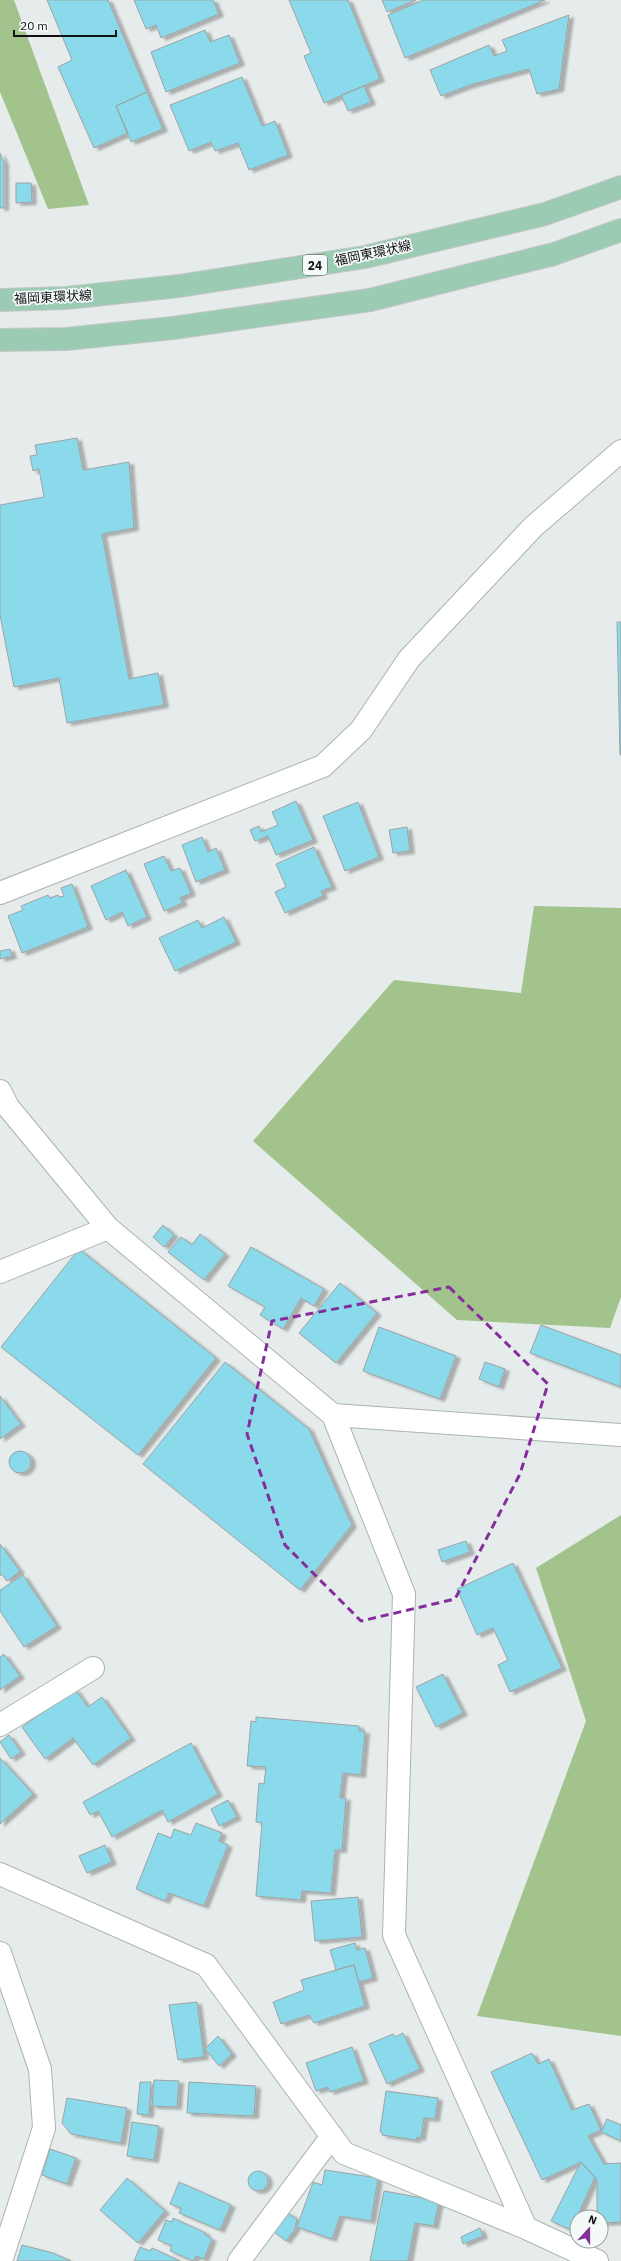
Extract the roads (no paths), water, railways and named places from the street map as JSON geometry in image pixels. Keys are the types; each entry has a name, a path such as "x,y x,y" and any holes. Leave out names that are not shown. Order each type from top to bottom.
{"main road":[{"name":"福岡東環状線","path":"0,300 66,298 171,287 365,257 545,214 621,187"},
{"path":"0,340 66,339 173,328 370,300 554,254 621,230"}],"street":[{"path":"0,893 323,766 362,730 409,659 533,528 621,451"},
{"path":"0,1091 8,1107 108,1228 333,1415 404,1594 394,1934 526,2228"},
{"path":"0,1272 108,1228"},
{"path":"333,1415 621,1435"},
{"path":"0,1725 93,1668"},
{"path":"0,1874 206,1965 344,2153 526,2228 597,2261"},
{"path":"0,1954 40,2069 44,2128 1,2261"},
{"path":"239,2261 332,2136"}]}
